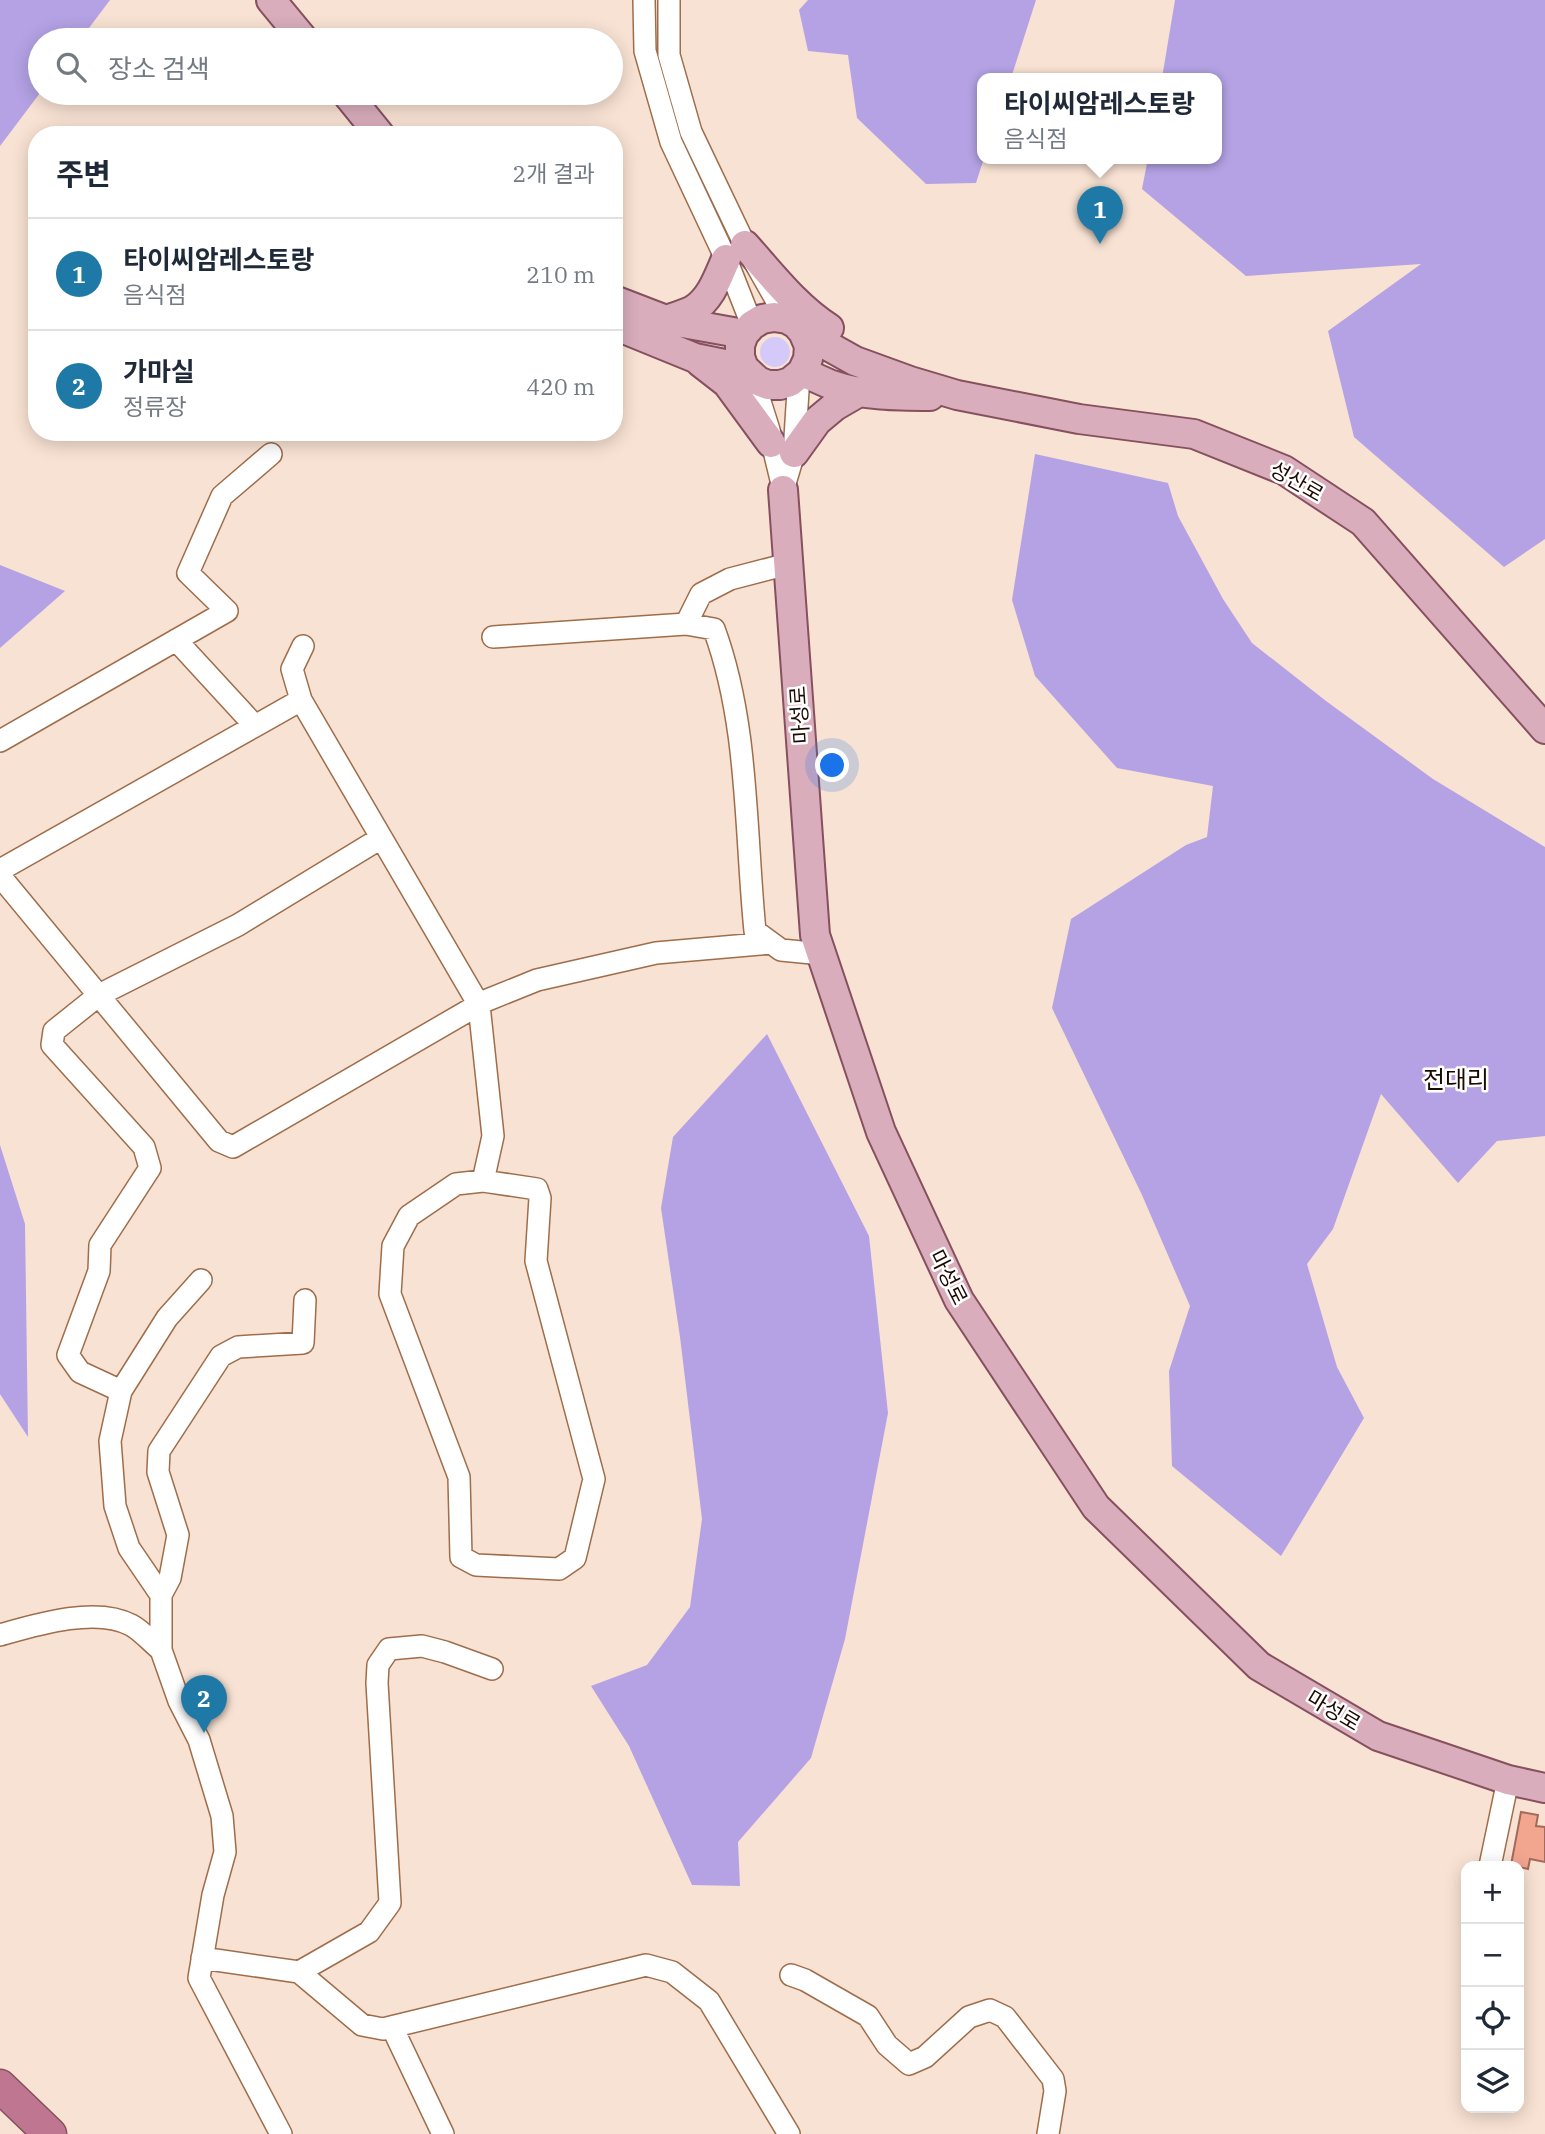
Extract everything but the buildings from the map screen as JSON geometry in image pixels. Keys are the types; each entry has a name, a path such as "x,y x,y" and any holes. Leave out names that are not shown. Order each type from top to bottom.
{"highway":[{"path":"0,2086 50,2134"}],"main road":[{"path":"271,0 294,28"},
{"path":"356,105 373,126"},
{"path":"666,320 693,310 704,300 735,252 788,293 816,320 910,381"},
{"path":"623,303 666,320 748,330"},
{"path":"751,375 740,357 740,345 748,330 762,319 774,317 795,326 855,361 957,395"},
{"path":"623,329 695,358 751,375 768,385 780,386 801,374 808,359 808,345 795,326"},
{"path":"695,358 727,383 783,448 835,406 861,391"},
{"path":"801,374 835,386 891,396 957,395"},
{"name":"성산로","path":"957,395 1079,419 1194,435 1284,470 1363,522 1545,729"},
{"name":"마성로","path":"783,490 816,935 881,1132 959,1300 1096,1507 1258,1665 1378,1737 1508,1780 1545,1787"}],"street":[{"path":"644,0 645,51 671,142 735,252 795,326"},
{"path":"669,0 669,55 691,132 735,252 748,330"},
{"path":"783,490 783,448 801,374"},
{"path":"751,375 769,429 783,448"},
{"path":"0,741 227,611 188,573 222,496 271,454"},
{"path":"686,624 701,594 730,579 789,564"},
{"path":"493,637 686,624 714,629 724,656 738,720 755,931 780,950 821,954"},
{"path":"176,640 255,726"},
{"path":"303,646 292,668 301,700 478,1004 493,1136 484,1181"},
{"path":"0,870 301,700"},
{"path":"121,1391 80,1372 68,1355 99,1271 100,1245 150,1168 144,1147 52,1045 54,1031 99,995 238,926 381,838"},
{"path":"0,876 219,1141 233,1147 478,1004 537,980 656,954 771,943"},
{"path":"484,1181 537,1189 540,1198 536,1261 594,1479 575,1558 559,1569 476,1565 461,1557 459,1477 390,1294 393,1246 409,1216 456,1184 484,1181"},
{"path":"161,1595 129,1548 115,1506 110,1441 121,1391 167,1318 201,1280"},
{"path":"281,2134 199,1978 213,1895 225,1852 222,1816 199,1740 179,1701 161,1650 161,1595 170,1578 178,1535 158,1472 159,1451 221,1356 239,1348 303,1343 305,1300"},
{"path":"0,1635 81,1618 104,1617 130,1624 161,1650"},
{"path":"299,1972 369,1932 390,1903 378,1665 389,1649 422,1646 492,1669"},
{"path":"1491,1861 1508,1780"},
{"path":"202,1958 299,1972 362,2025 383,2029 646,1965 672,1972 709,2001 789,2134"},
{"path":"791,1975 805,1980 868,2016 887,2045 909,2064 925,2057 969,2017 990,2010 1005,2017 1053,2079 1055,2091 1048,2134"},
{"path":"392,2027 443,2134"}],"shaded area":[{"path":"0,0 110,0 89,28 28,28 28,105 31,105 0,146"},
{"path":"808,0 1036,0 1013,73 977,73 977,164 982,164 976,183 926,184 857,118 848,55 808,51 799,10"},
{"path":"1175,0 1545,0 1545,539 1504,567 1354,437 1328,331 1421,264 1246,276 1142,189 1147,164 1222,164 1222,73 1163,73"},
{"path":"775,337 781,338 789,346 789,358 781,366 775,367 769,366 761,358 760,352 761,346 769,338"},
{"path":"1035,454 1168,483 1178,516 1223,599 1252,643 1433,779 1545,847 1545,1136 1497,1141 1458,1183 1381,1094 1333,1229 1307,1264 1337,1367 1364,1418 1281,1556 1172,1466 1169,1371 1190,1306 1142,1195 1052,1008 1071,919 1186,845 1207,837 1213,786 1117,768 1035,676 1012,600"},
{"path":"0,565 65,591 0,648"},
{"path":"767,1034 869,1236 888,1413 845,1639 811,1758 738,1842 740,1886 692,1885 629,1746 591,1686 647,1665 690,1607 702,1519 661,1208 673,1137"},
{"path":"0,1145 25,1224 28,1437 0,1394"}],"place":[{"name":"타이씨암레스토랑","path":"1100,244"},
{"name":"가마실","path":"204,1733"}],"district":[{"name":"전대리","path":"1456,1079"}]}
